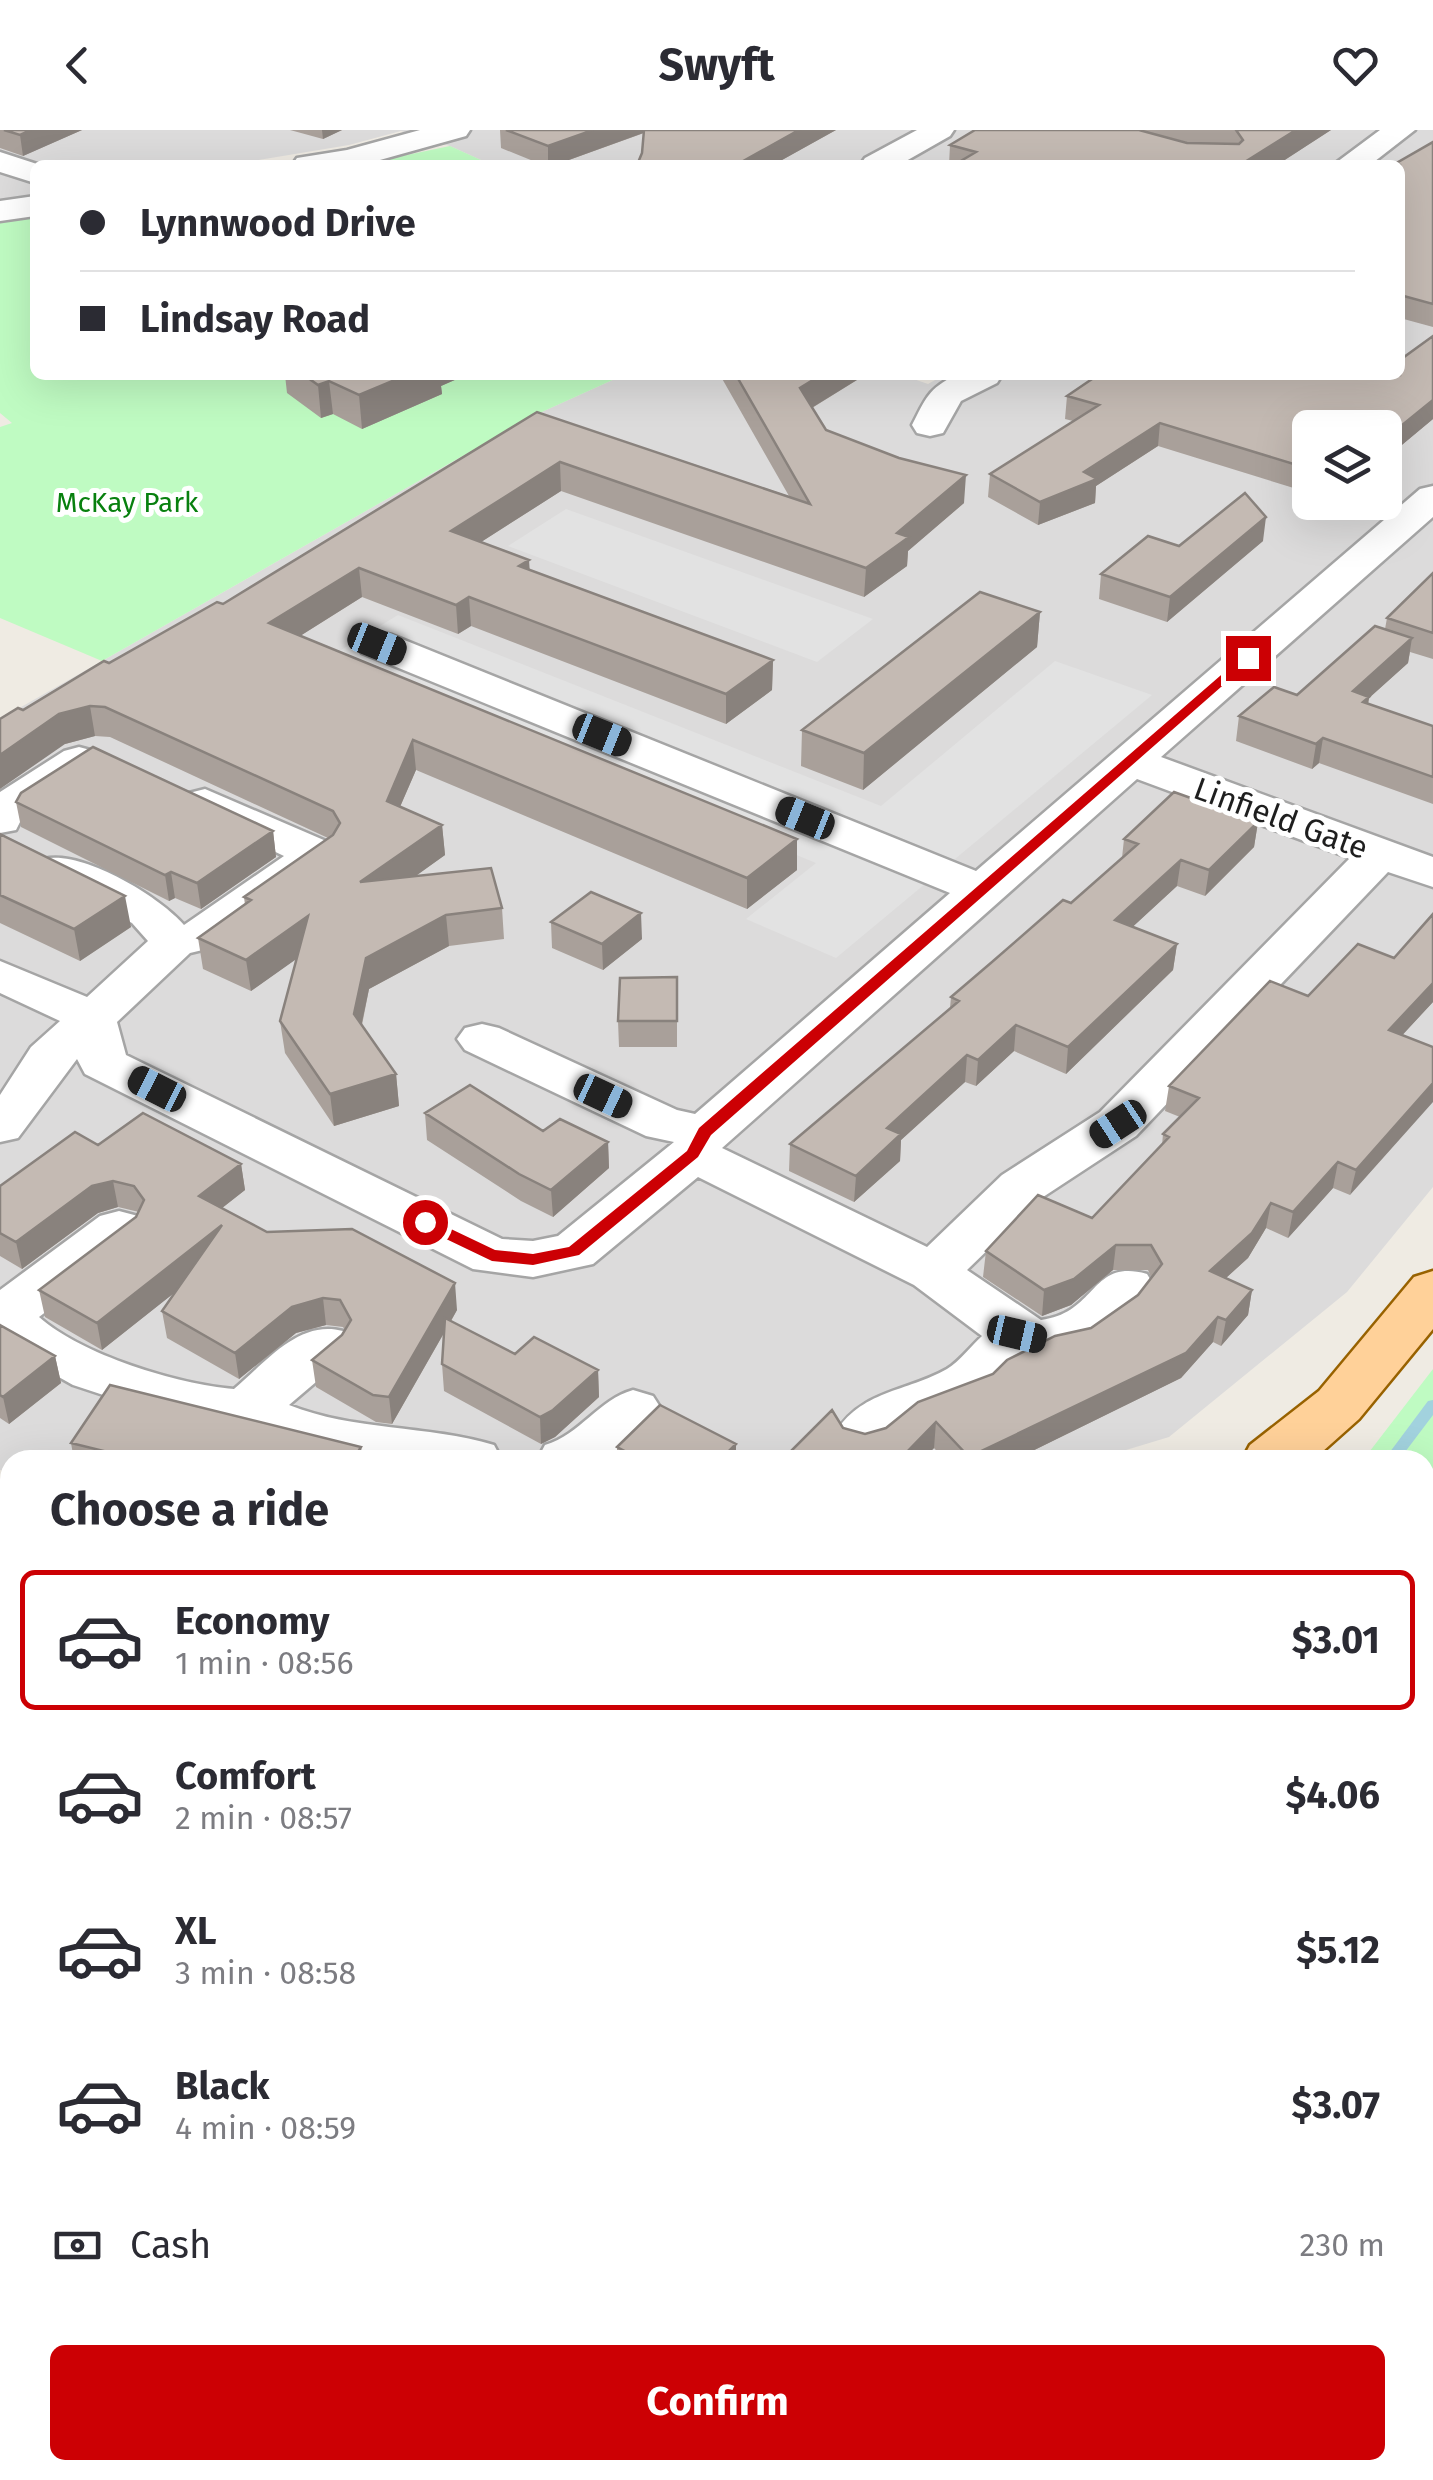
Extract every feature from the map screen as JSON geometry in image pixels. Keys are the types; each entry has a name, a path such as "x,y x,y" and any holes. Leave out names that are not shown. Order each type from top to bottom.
{"main road":[{"path":"1288,1450 1368,1372 1433,1290"}],"street":[{"path":"343,160 455,130"},
{"path":"885,160 939,130"},
{"path":"1356,160 1400,130"},
{"path":"0,161 30,172"},
{"path":"0,211 30,207"},
{"path":"930,426 946,394 966,380"},
{"path":"91,1016 103,1062 492,1256 533,1260 574,1251 1433,497"},
{"path":"377,644 983,890"},
{"path":"0,820 2,810 95,750 112,758"},
{"name":"Linfield Gate","path":"1130,762 1433,873"},
{"path":"0,1126 24,1098 49,1058 174,942 198,936 317,854 163,782"},
{"path":"0,839 149,913 174,942"},
{"path":"933,1272 1021,1187 1118,1124 1380,854"},
{"path":"0,975 91,1016"},
{"path":"482,1039 664,1124 933,1272 1017,1334 1041,1339 1076,1335 1092,1325 1128,1287"},
{"path":"120,1229 2,1313 30,1339 94,1371 199,1406 246,1410 293,1429 396,1450"},
{"path":"863,1435 894,1410 969,1382 1017,1334"},
{"path":"246,1410 323,1345"},
{"path":"592,1450 634,1410"}],"shaded area":[{"path":"0,130 1433,130 1433,1187 1347,1292 1169,1437 1126,1450 0,1450 0,719 533,416 613,380 916,380 928,384 935,380 1405,380 1405,160 481,160 401,131 349,145 258,160 30,160 30,196 0,200"},
{"path":"566,509 873,619 817,662 508,546"},
{"path":"398,615 881,806 1055,661 1152,695 836,958 746,919 816,863 485,726 411,776 328,658"}],"green space":[{"path":"450,146 481,160 383,160"},
{"name":"McKay Park","path":"30,217 30,380 613,380 533,416 102,661 0,618 0,427 12,423 0,413 0,222"},
{"path":"1433,1369 1433,1450 1371,1450"}],"building":[{"path":"4,130 31,130 20,135"},
{"path":"506,130 593,130 548,146"},
{"path":"644,130 799,130 745,160 639,160"},
{"path":"975,130 1139,130 1187,143 1239,144 1243,140 1236,130 1296,130 1248,160 962,160 976,152 950,145"},
{"path":"1433,142 1433,304 1405,296 1405,160 1402,160"},
{"path":"1433,336 1433,400 1402,425 1402,410 1292,410 1292,463 1160,423 1084,472 1097,479 1040,502 990,474 1099,405 1067,396 1091,380 1405,380 1405,356"},
{"path":"311,380 395,380 359,395 329,381 318,385"},
{"path":"739,380 813,380 800,388 826,430 899,458 966,475 897,533 909,537 866,568 560,462 451,531 529,560 519,566 773,660 726,694 469,597 456,605 359,568 269,623 797,839 747,878 413,740 387,801 442,825 360,882 491,868 502,908 446,915 366,958 354,1014 396,1074 330,1094 280,1021 308,916 246,960 198,938 251,900 244,897 333,835 340,823 333,811 105,707 90,706 59,714 0,755 0,719 217,602 223,604 537,412 810,504"},
{"path":"1245,493 1266,517 1170,597 1101,574 1148,536 1179,546"},
{"path":"1433,573 1433,633 1387,618"},
{"path":"980,592 1040,612 864,753 802,730"},
{"path":"1375,626 1412,638 1353,691 1369,697 1363,702 1433,726 1433,777 1323,738 1316,744 1239,716 1274,687 1297,695"},
{"path":"93,747 273,831 197,883 171,872 165,875 16,802 21,793"},
{"path":"1174,792 1258,822 1209,870 1181,860 1115,920 1177,944 1068,1047 1016,1025 978,1060 967,1055 887,1128 901,1134 856,1176 790,1144 959,1001 951,997 1063,900 1071,903 1138,844 1124,839"},
{"path":"0,834 125,896 74,929 0,895"},
{"path":"591,892 641,913 602,944 551,922"},
{"path":"1433,914 1433,983 1389,1030 1433,1047 1433,1083 1356,1170 1338,1162 1293,1212 1271,1203 1252,1233 1210,1271 1252,1290 1226,1320 1218,1317 1186,1353 984,1450 962,1450 936,1422 909,1450 792,1450 832,1410 843,1428 865,1434 886,1428 918,1402 993,1374 1007,1360 1055,1336 1091,1328 1138,1295 1162,1264 1151,1245 1116,1245 1074,1279 1044,1290 986,1251 1038,1195 1092,1218 1169,1137 1163,1134 1199,1098 1169,1086 1270,981 1308,996 1358,944 1394,958"},
{"path":"677,977 677,1021 618,1021 620,978"},
{"path":"470,1085 543,1131 560,1119 608,1142 551,1190 519,1174 425,1113"},
{"path":"143,1113 241,1164 199,1196 267,1232 352,1229 455,1283 389,1397 373,1395 312,1360 342,1335 351,1320 340,1300 323,1298 292,1307 235,1353 162,1311 222,1225 97,1323 39,1290 136,1217 144,1200 134,1186 113,1181 92,1186 16,1242 0,1233 0,1186 75,1132 98,1145"},
{"path":"445,1318 515,1354 534,1337 598,1370 540,1417 442,1364"},
{"path":"0,1325 55,1356 3,1397 0,1395"},
{"path":"110,1385 361,1447 99,1450 71,1443"},
{"path":"660,1405 736,1444 730,1450 617,1447"}],"waterway":[{"path":"1399,1450 1433,1405"}],"route":[{"path":"425,1222 492,1256 533,1260 574,1251 693,1154 705,1132 1248,658"}]}
